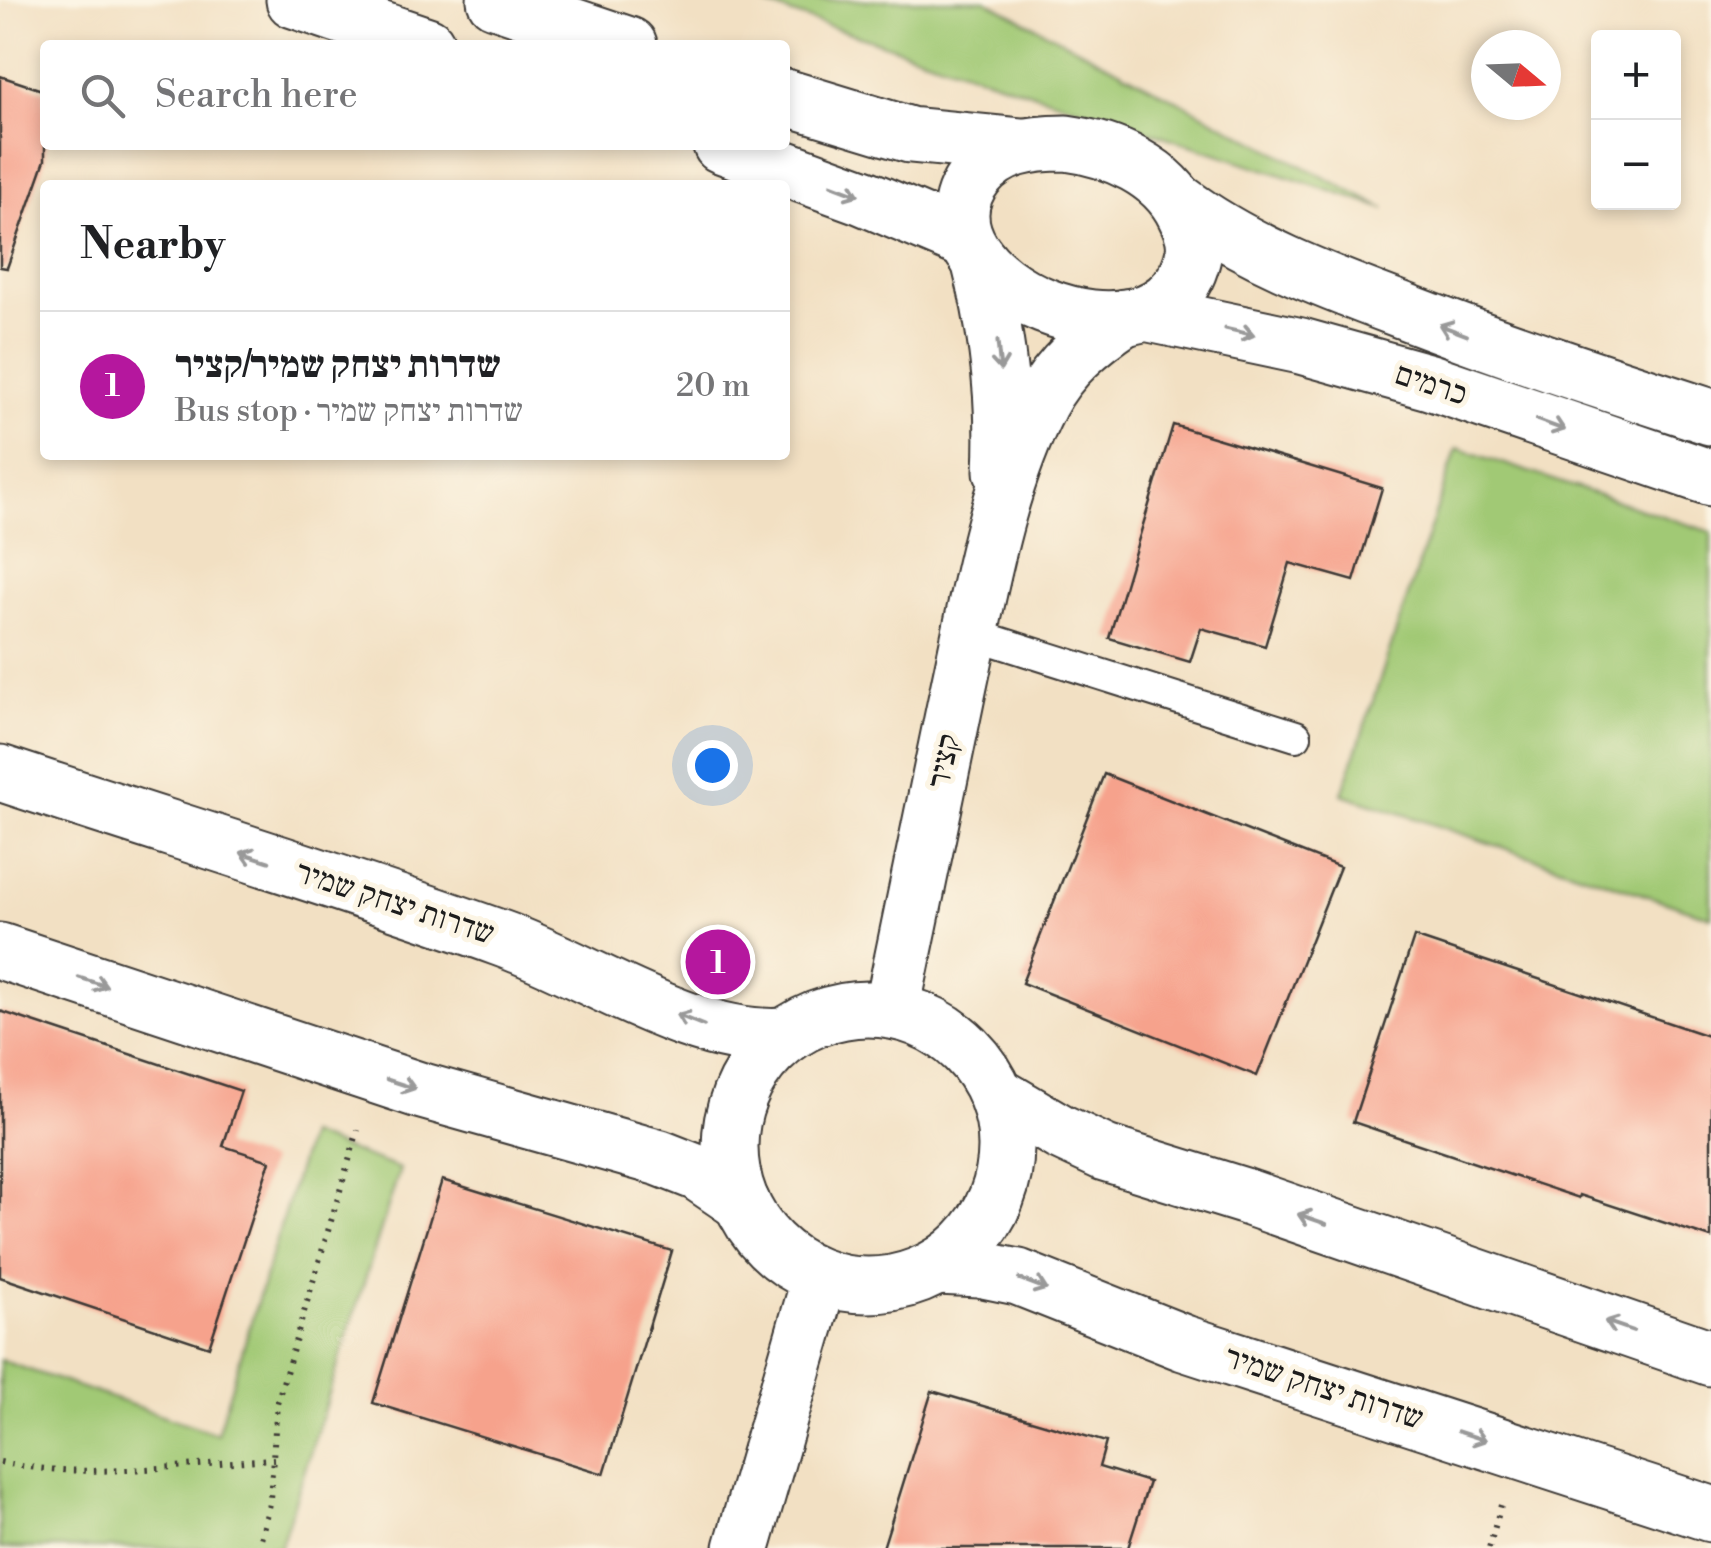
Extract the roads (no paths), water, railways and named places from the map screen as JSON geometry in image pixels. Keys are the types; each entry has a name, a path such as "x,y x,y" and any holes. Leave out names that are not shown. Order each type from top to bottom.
{"street":[{"path":"294,0 412,40"},
{"path":"494,0 614,40"},
{"path":"790,98 910,134 1022,146 1066,143 1106,152 1152,175 1179,202 1195,246 1181,287 1165,304 1135,315 1084,318 1037,303 1010,288 972,250 960,226 971,182 996,157 1022,146"},
{"path":"735,150 830,184 972,250"},
{"name":"כרמים","path":"1179,202 1202,220 1339,286 1516,354 1711,417"},
{"name":"קציר","path":"972,250 994,317 1000,361 1004,435 999,514"},
{"name":"קציר","path":"892,1010 970,633 999,514 1041,402 1060,372 1083,346 1135,315"},
{"name":"כרמים","path":"1135,315 1285,342 1430,382 1711,478"},
{"name":"שדרות יצחק שמיר","path":"0,772 500,938 714,1030 756,1038 785,1036"},
{"path":"0,951 374,1076 660,1158 698,1172 742,1203"},
{"path":"854,1009 892,1010 936,1026 972,1055 997,1095 1006,1134 1004,1173 991,1210 969,1242 938,1267 900,1282 860,1286 820,1278 788,1260 761,1235 742,1203 732,1168 731,1131 740,1094 758,1062 785,1036 818,1018 854,1009"},
{"path":"997,1095 1029,1116 1105,1153 1244,1196 1711,1358"},
{"name":"שדרות יצחק שמיר","path":"938,1267 979,1269 1018,1278 1184,1342 1711,1514"},
{"path":"742,1548 820,1278"}],"lane":[{"path":"970,633 1296,736"}],"place":[{"name":"שדרות יצחק שמיר/קציר","path":"718,962"}]}
